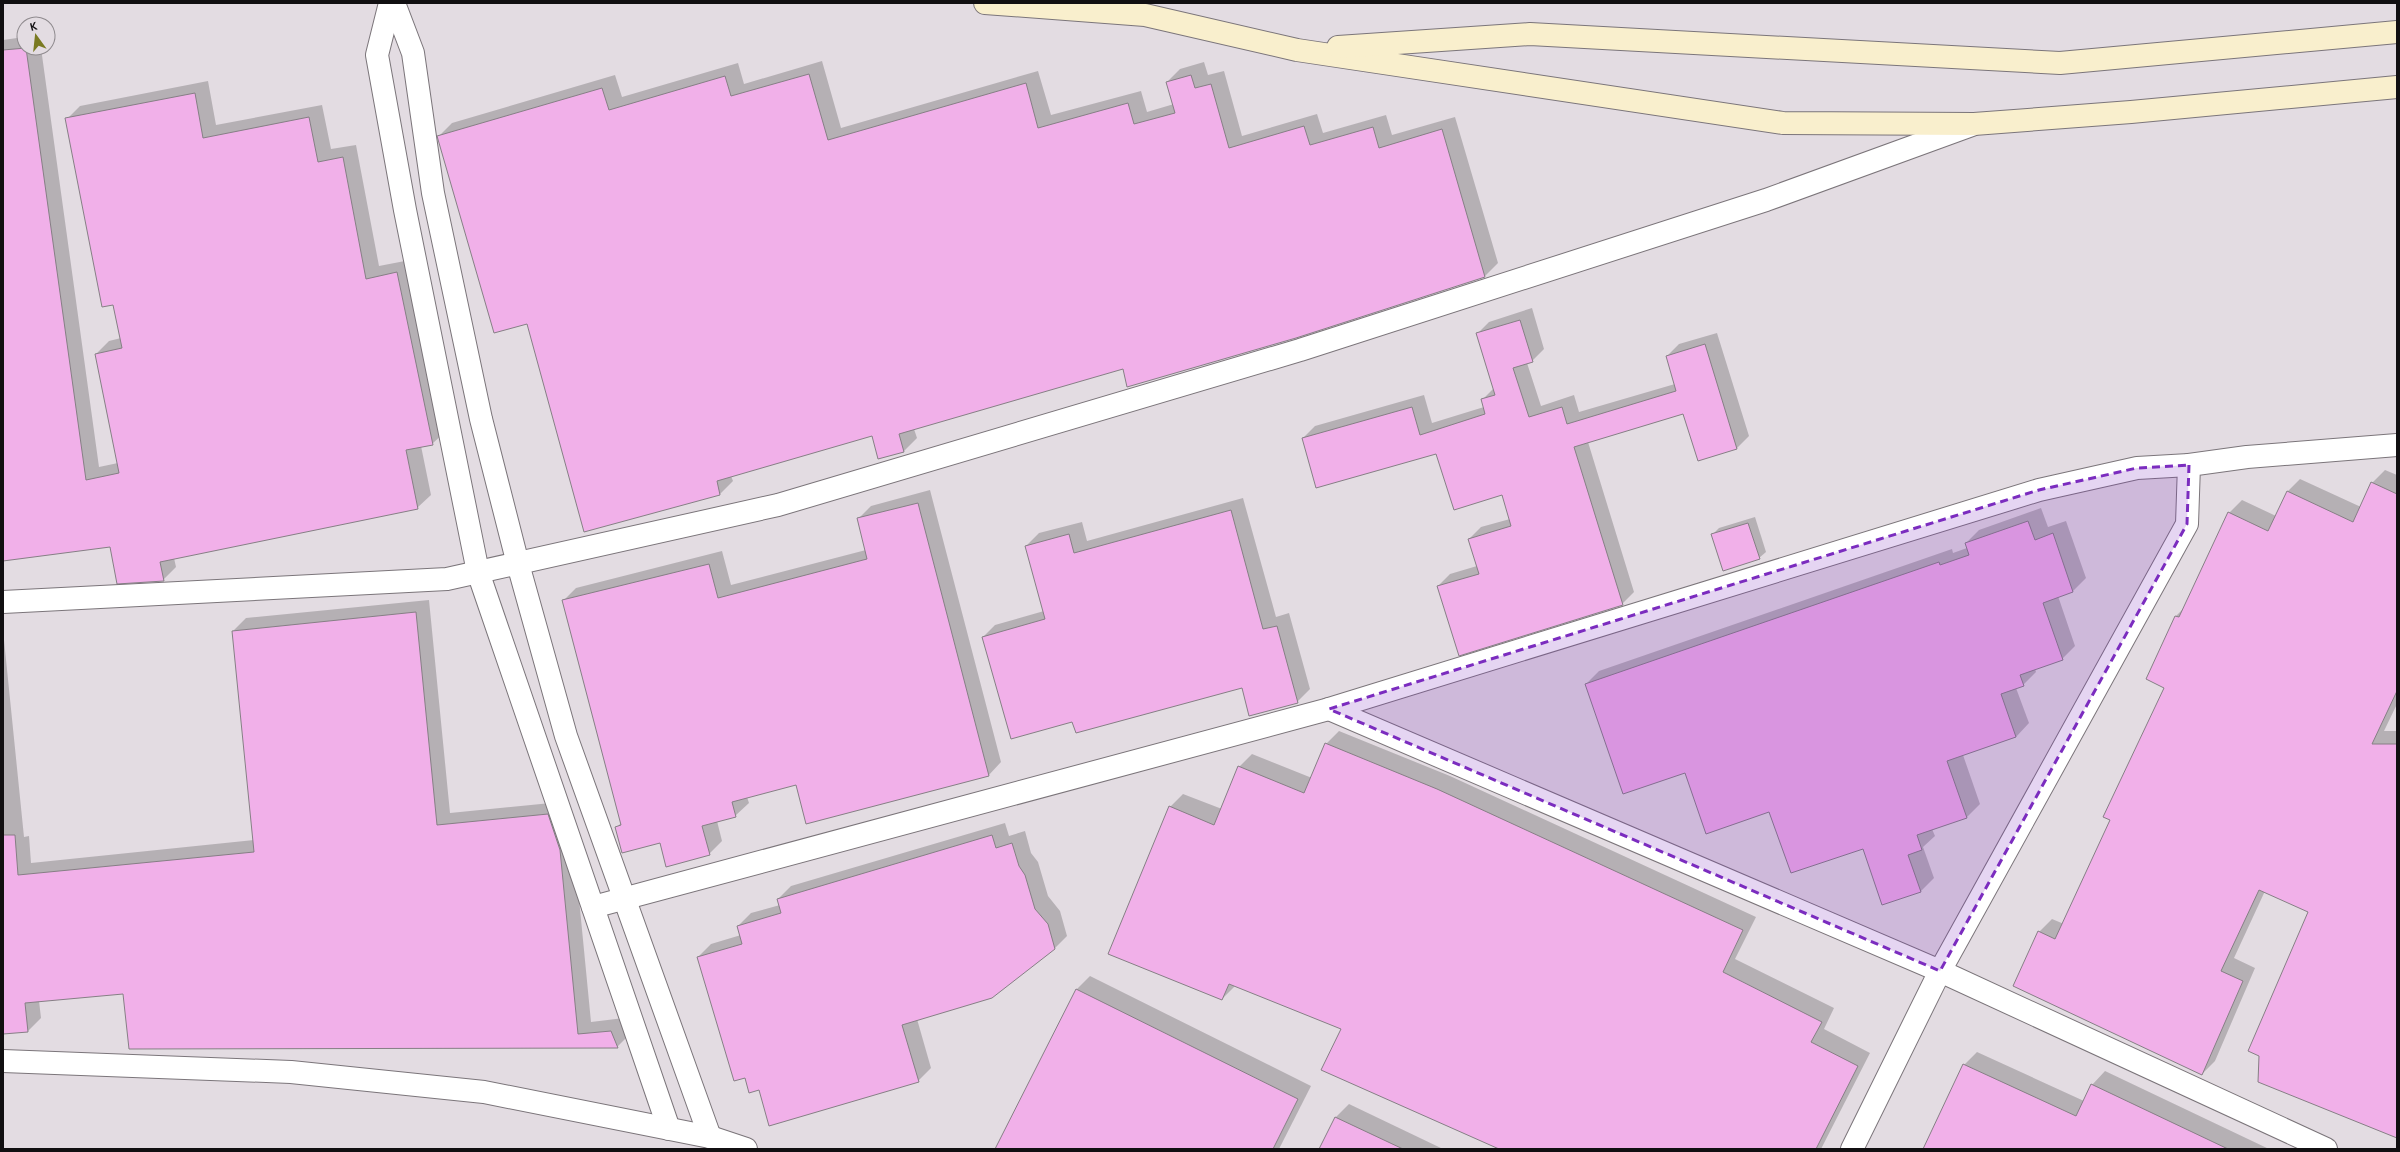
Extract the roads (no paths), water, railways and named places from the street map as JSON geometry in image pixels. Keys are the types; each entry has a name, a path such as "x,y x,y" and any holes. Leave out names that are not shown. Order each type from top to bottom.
{"main road":[{"path":"985,3 1145,15 1297,50 1783,123 1974,124 2131,112 2397,87"},
{"path":"1297,50 1530,34 2060,63 2397,32"}],"street":[{"path":"390,3 377,54 405,210 478,572 670,1129"},
{"path":"394,3 413,53 433,193 481,419 518,564 566,736 623,899 710,1137"},
{"path":"3,602 447,579 778,505 1293,352 1766,200 1974,124"},
{"path":"593,907 1329,709 2039,490 2137,468 2189,465 2247,457 2397,445"},
{"path":"1852,1149 1940,971 2187,524 2189,465"},
{"path":"1329,709 1940,971 2326,1149"},
{"path":"3,1061 291,1072 484,1092 710,1137 746,1149"}]}
